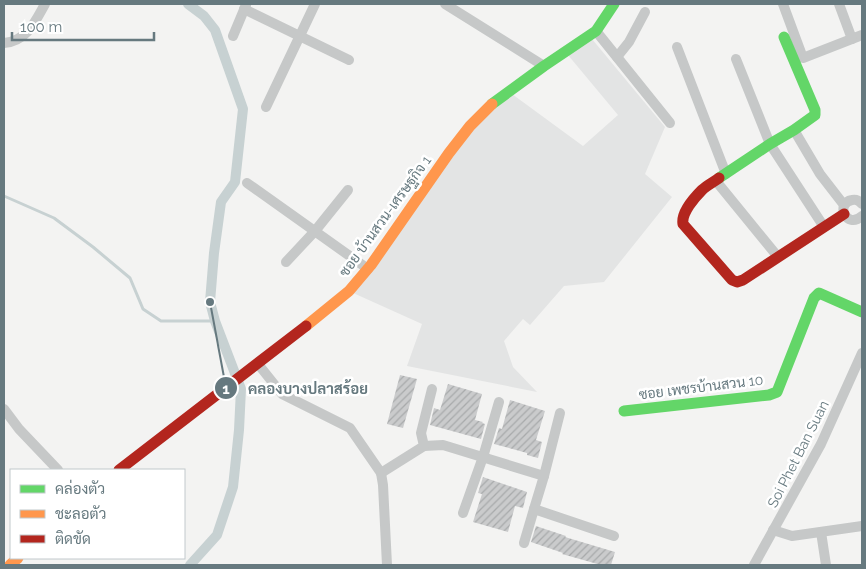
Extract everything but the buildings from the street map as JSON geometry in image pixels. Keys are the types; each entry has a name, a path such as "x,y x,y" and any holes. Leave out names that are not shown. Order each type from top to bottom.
{"street":[{"path":"4,43 12,42 31,30 45,4"},
{"path":"266,107 315,4"},
{"path":"445,4 544,66"},
{"name":"ซอย บ้านสวน-เศรษฐกิจ 1","path":"120,469 298,333 348,292 396,232 449,153 470,126 496,100 596,31 614,4"},
{"path":"782,4 802,58 862,36"},
{"path":"839,4 852,39"},
{"path":"233,36 245,6 299,37 349,60"},
{"path":"617,57 629,42 645,12"},
{"path":"596,31 670,123"},
{"path":"784,37 815,110 815,115 703,190 686,210 682,219 683,224 732,280 737,282 743,280 824,227 844,209 850,200 855,200 862,204"},
{"path":"677,48 721,178 778,257"},
{"path":"736,59 770,144 824,227"},
{"path":"794,130 820,174 844,209 847,218 852,221 858,220 862,216"},
{"path":"247,183 368,269"},
{"path":"286,262 315,231 348,190"},
{"name":"ซอย เพชรบ้านสวน 10","path":"624,411 769,395 777,392 814,298 819,293 862,312"},
{"name":"Soi Phet Ban Suan","path":"754,565 821,444 862,353"},
{"path":"258,364 282,394 350,428 381,473 387,565"},
{"path":"424,446 421,433 432,389"},
{"path":"463,513 483,457 499,402"},
{"path":"4,409 19,429 57,469"},
{"path":"524,543 560,413"},
{"path":"381,473 424,446 443,446 544,476"},
{"path":"534,510 614,536"},
{"path":"773,530 792,536 862,526"},
{"path":"821,532 826,565"}],"shaded area":[{"path":"592,39 665,127 645,174 672,197 604,282 564,286 530,325 523,319 504,341 513,367 537,392 407,366 422,324 351,292 471,130 512,94 583,146 618,115 568,55"}],"waterway":[{"path":"188,4 204,16 215,30 243,109 235,182 221,202 210,302 215,321 241,389 233,487 217,535 190,565"},
{"path":"4,196 54,218 93,247 130,278 143,309 161,321 215,321"}],"traffic: fast":[{"path":"492,104 596,31 614,4"},
{"path":"719,178 815,115 815,110 784,37"},
{"path":"624,411 769,395 777,392 814,298 819,293 862,312"}],"traffic: slow":[{"path":"306,326 349,291 371,265 449,153 470,126 492,104"},
{"path":"10,565 17,559"}],"traffic: jam":[{"path":"719,178 704,188 692,201 684,215 683,224 732,280 737,282 743,280 844,214"},
{"path":"120,469 306,326"}],"place":[{"name":"คลองบางปลาสร้อย","path":"210,302"}]}
